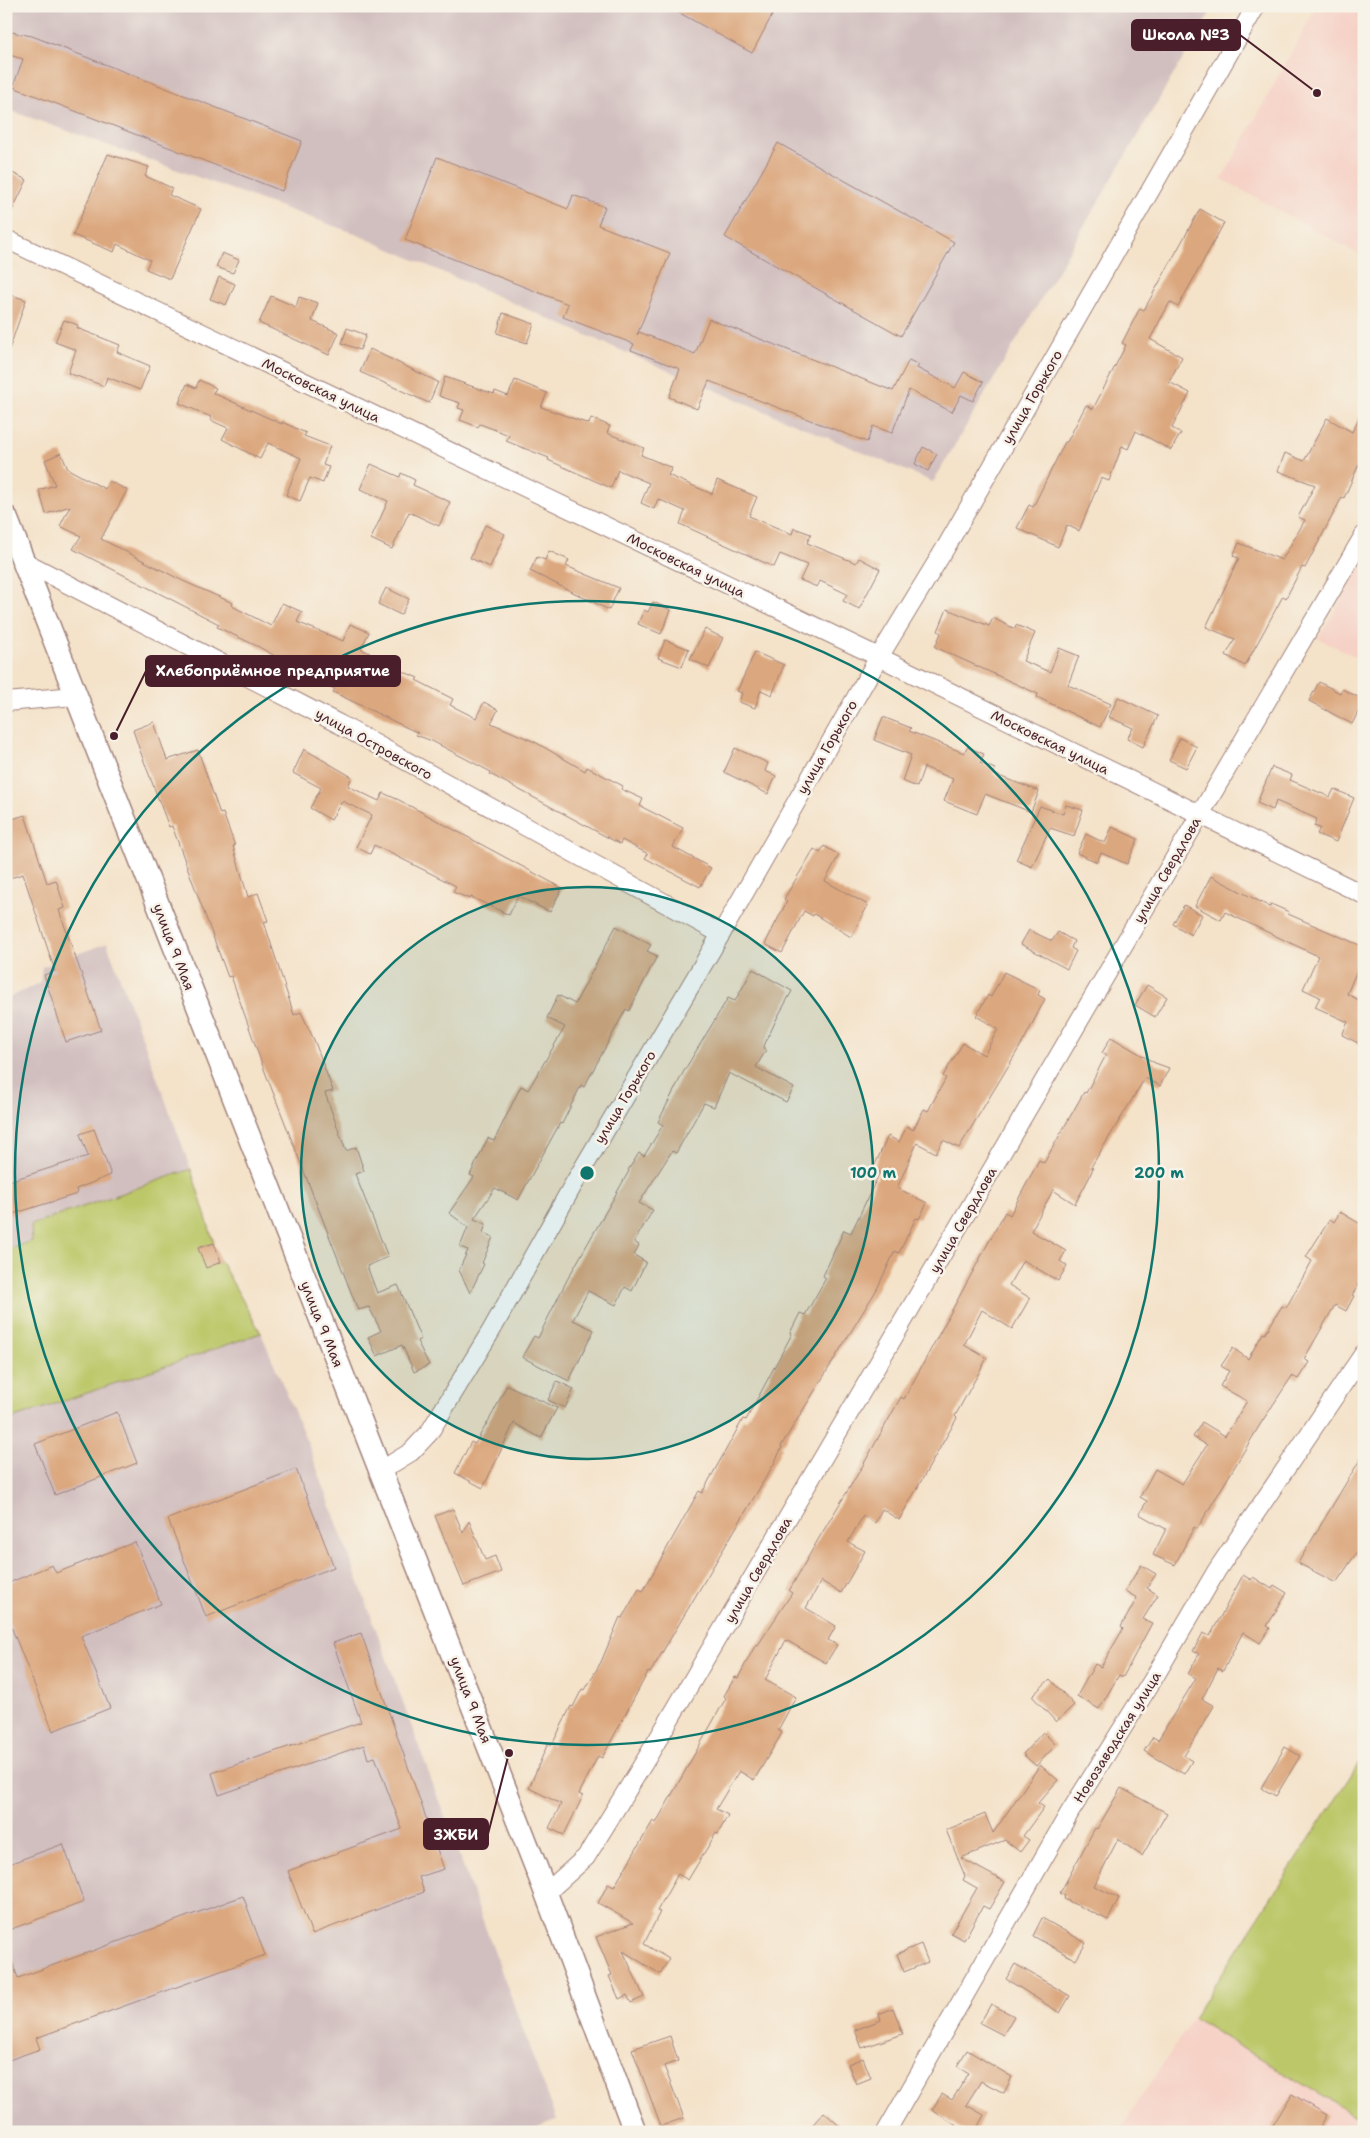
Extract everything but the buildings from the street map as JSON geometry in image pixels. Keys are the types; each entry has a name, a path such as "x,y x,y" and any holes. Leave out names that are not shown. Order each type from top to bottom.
{"street":[{"name":"улица Горького","path":"380,1471 411,1452 428,1433 444,1410 721,934 878,657 946,547 1256,6"},
{"name":"Московская улица","path":"6,239 878,657 1364,895"},
{"name":"улица 9 Мая","path":"6,517 546,1893 635,2132"},
{"name":"улица Свердлова","path":"546,1893 586,1857 648,1756 1067,1044 1198,815 1364,535"},
{"name":"улица Островского","path":"23,561 340,724 721,934"},
{"path":"6,702 76,696"},
{"name":"Новозаводская улица","path":"886,2132 1070,1812 1152,1682 1217,1570 1364,1353"}],"shaded area":[{"path":"6,6 1214,6 933,482 634,356 351,232 6,109"},
{"path":"1317,6 1364,6 1364,257 1222,179"},
{"path":"1364,562 1364,661 1318,638"},
{"path":"107,943 191,1169 31,1225 32,1241 6,1250 6,999 40,983 42,967"},
{"path":"261,1333 308,1444 556,2120 523,2132 6,2132 6,1421"},
{"path":"1193,2018 1364,2121 1364,2132 1118,2132"}],"green space":[{"path":"191,1169 214,1243 199,1248 206,1267 221,1262 261,1333 6,1421 6,1250 32,1241 31,1225"},
{"path":"1364,1755 1364,2121 1193,2018"}],"place":[{"name":"Школа №3","path":"1317,93"},
{"name":"Хлебоприёмное предприятие","path":"114,736"},
{"name":"ЗЖБИ","path":"509,1753"}]}
